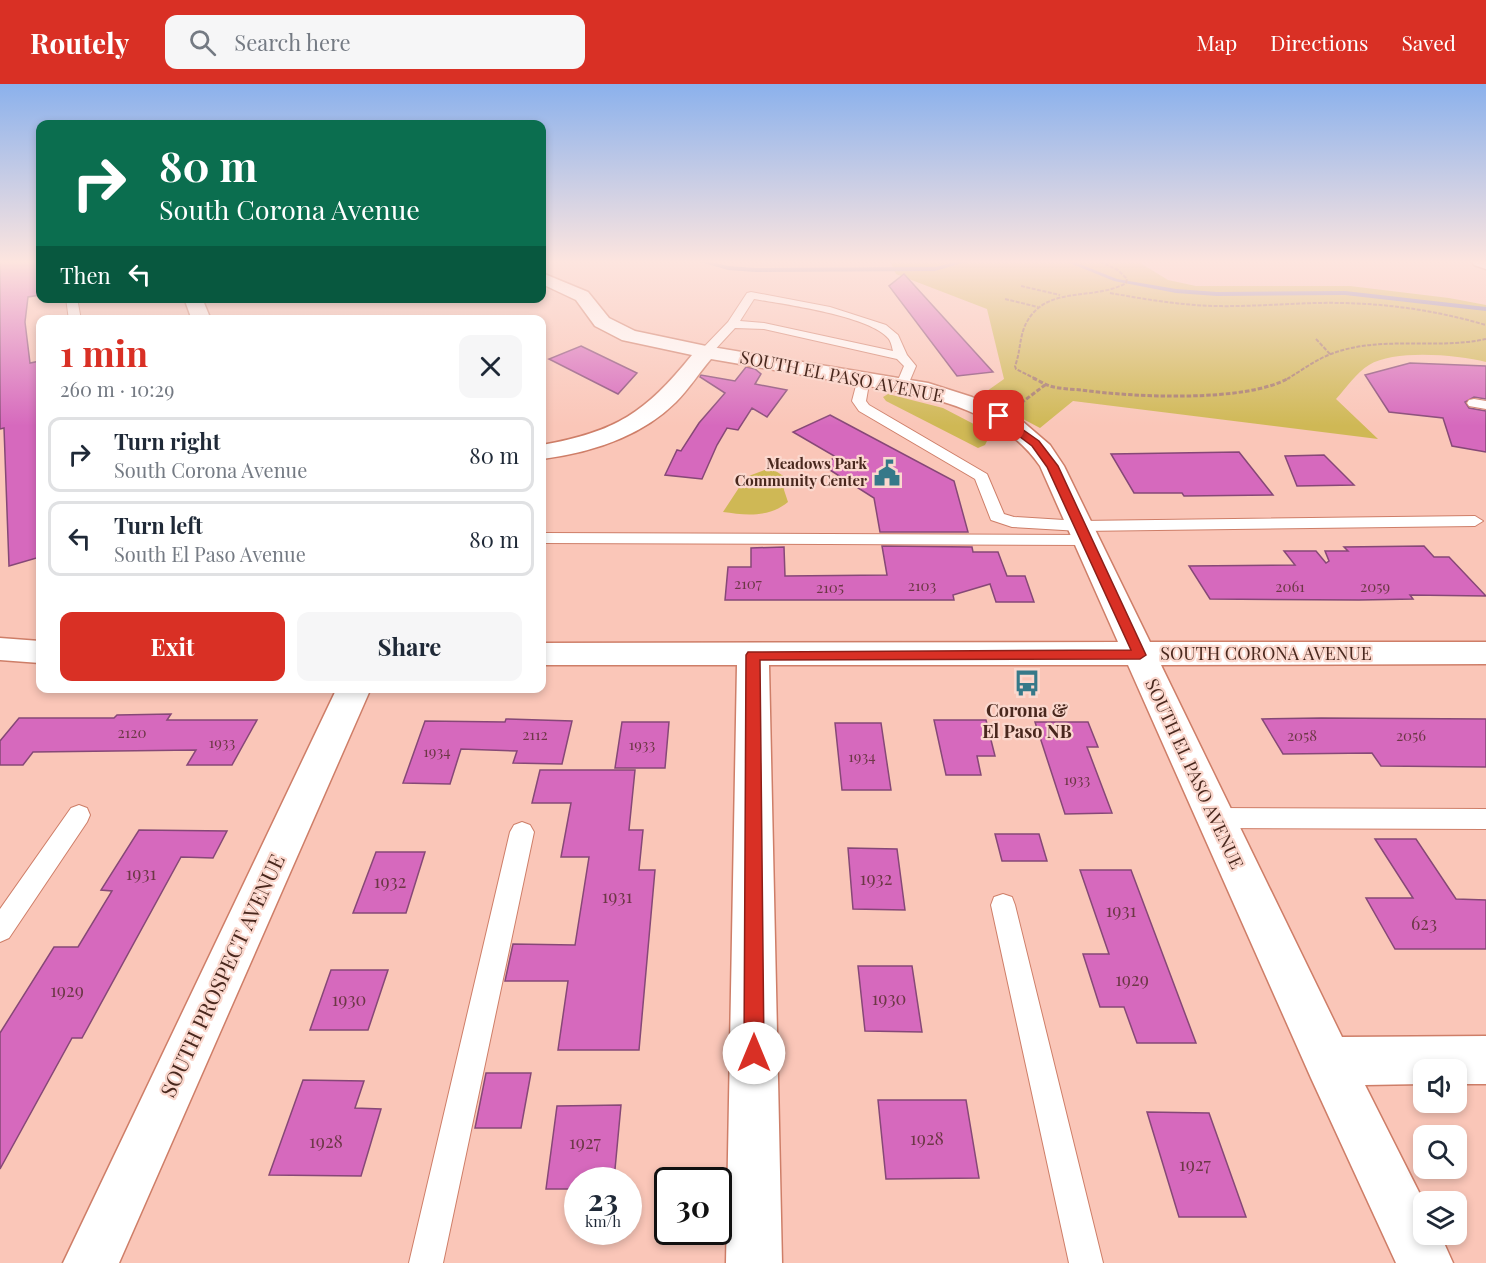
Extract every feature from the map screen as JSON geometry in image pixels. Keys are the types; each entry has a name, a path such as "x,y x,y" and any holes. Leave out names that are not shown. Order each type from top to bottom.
{"street":[{"name":"SOUTH EL PASO AVENUE","path":"600,316 602,322 615,330 648,341 706,352 864,378 902,371 999,416 1017,428 1046,455 1328,1061 1425,1263"},
{"path":"546,451 604,444 662,403 706,352"},
{"path":"0,649 36,652"},
{"name":"SOUTH CORONA AVENUE","path":"546,654 1486,653"},
{"path":"753,655 754,1263"},
{"name":"SOUTH PROSPECT AVENUE","path":"91,1263 352,693"},
{"path":"1328,1061 1486,1060"}],"lane":[{"path":"706,352 737,316"},
{"path":"732,324 764,326 902,371 898,345 892,336 882,327 847,316"},
{"path":"864,378 859,401 864,408 937,448 982,477 997,517 1012,522 1083,533"},
{"path":"546,538 1083,533 1475,521"},
{"path":"0,930 79,815"},
{"path":"1215,818 1486,819"},
{"path":"426,1263 522,832"},
{"path":"1003,905 1086,1263"}],"path":[{"path":"1031,316 1027,320 1021,351 1015,366 1019,372 1045,385 1120,394 1219,394 1278,384 1330,354 1384,344 1468,344 1486,339"},
{"path":"1457,316 1486,327"},
{"path":"1316,339 1330,354"},
{"path":"1020,403 1045,385"}],"shaded area":[{"path":"989,316 1486,316 1486,362 1460,357 1410,355 1380,360 1369,365 1356,376 1336,399 1378,439 1073,401 1040,428 980,396 1004,379"},
{"path":"888,394 943,408 991,433 985,445 978,448 886,401 883,397"},
{"path":"767,469 774,470 785,477 784,490 788,502 765,513 723,512 746,477"}],"building":[{"path":"0,316 26,316 30,363 36,362 36,558 9,566 4,428 0,429"},
{"path":"912,316 942,316 993,372 957,376"},
{"path":"581,346 637,373 618,394 549,359"},
{"path":"1410,363 1486,366 1486,399 1474,397 1465,402 1469,408 1486,411 1486,452 1452,446 1443,418 1389,412 1365,375"},
{"path":"746,367 755,369 761,374 755,384 787,390 767,417 752,408 738,430 727,428 702,479 665,475 677,450 681,451 699,423 725,393 700,377 701,375 735,381"},
{"name":"Meadows Park Community Center","path":"830,415 954,481 968,532 880,532 874,498 822,465 836,457 793,432"},
{"path":"1239,452 1273,495 1184,496 1182,493 1134,493 1111,454"},
{"path":"1324,455 1354,485 1297,486 1285,456"},
{"path":"882,546 972,547 973,552 998,552 1007,576 1025,576 1034,602 996,602 990,584 953,595 954,600 725,600 728,567 751,567 751,548 784,547 785,576 887,575"},
{"path":"1424,546 1434,557 1449,557 1486,596 1410,595 1413,599 1359,600 1210,599 1189,566 1295,565 1284,551 1316,551 1326,563 1329,561 1325,551 1348,551 1344,547"},
{"path":"171,714 167,720 257,720 232,765 187,765 196,750 33,752 23,765 0,765 0,741 19,718 114,718 117,715"},
{"path":"506,719 572,721 562,764 513,763 517,751 461,749 450,784 403,783 425,721 505,722"},
{"path":"1262,719 1486,719 1486,767 1381,766 1372,753 1283,754"},
{"path":"934,720 986,720 995,756 977,756 981,775 946,775"},
{"path":"622,722 669,722 665,768 615,768"},
{"path":"1035,722 1088,722 1098,747 1087,747 1112,813 1065,814"},
{"path":"835,723 881,723 891,790 842,790"},
{"path":"540,770 635,770 629,830 643,830 639,870 655,870 639,1050 558,1050 568,981 505,981 513,944 575,945 589,857 561,857 571,803 532,803"},
{"path":"139,830 227,831 213,858 181,857 82,1038 72,1038 0,1169 0,1033 54,947 78,947 112,891 101,890"},
{"path":"995,834 1039,834 1047,861 1002,861"},
{"path":"1375,839 1416,839 1456,899 1486,900 1486,949 1395,949 1366,898 1413,898"},
{"path":"848,848 897,849 905,910 853,909"},
{"path":"376,852 425,852 406,913 353,913"},
{"path":"1080,870 1131,870 1196,1043 1137,1043 1124,1007 1100,1007 1083,954 1109,954"},
{"path":"858,966 912,966 922,1032 865,1031"},
{"path":"331,970 388,970 368,1030 310,1030"},
{"path":"486,1073 531,1073 521,1128 475,1128"},
{"path":"303,1080 364,1081 355,1108 381,1109 361,1176 269,1175"},
{"path":"878,1100 966,1100 979,1178 886,1179"},
{"path":"621,1105 615,1167 564,1167 564,1189 546,1189 557,1106"},
{"path":"1147,1112 1209,1113 1246,1217 1179,1217"}],"place":[{"name":"Meadows Park Community Center","path":"887,473"},
{"name":"Corona & El Paso NB","path":"1027,683"}],"route":[{"path":"754,1053 753,655 1091,653 1140,655 1053,466 1036,443 999,416"}]}
